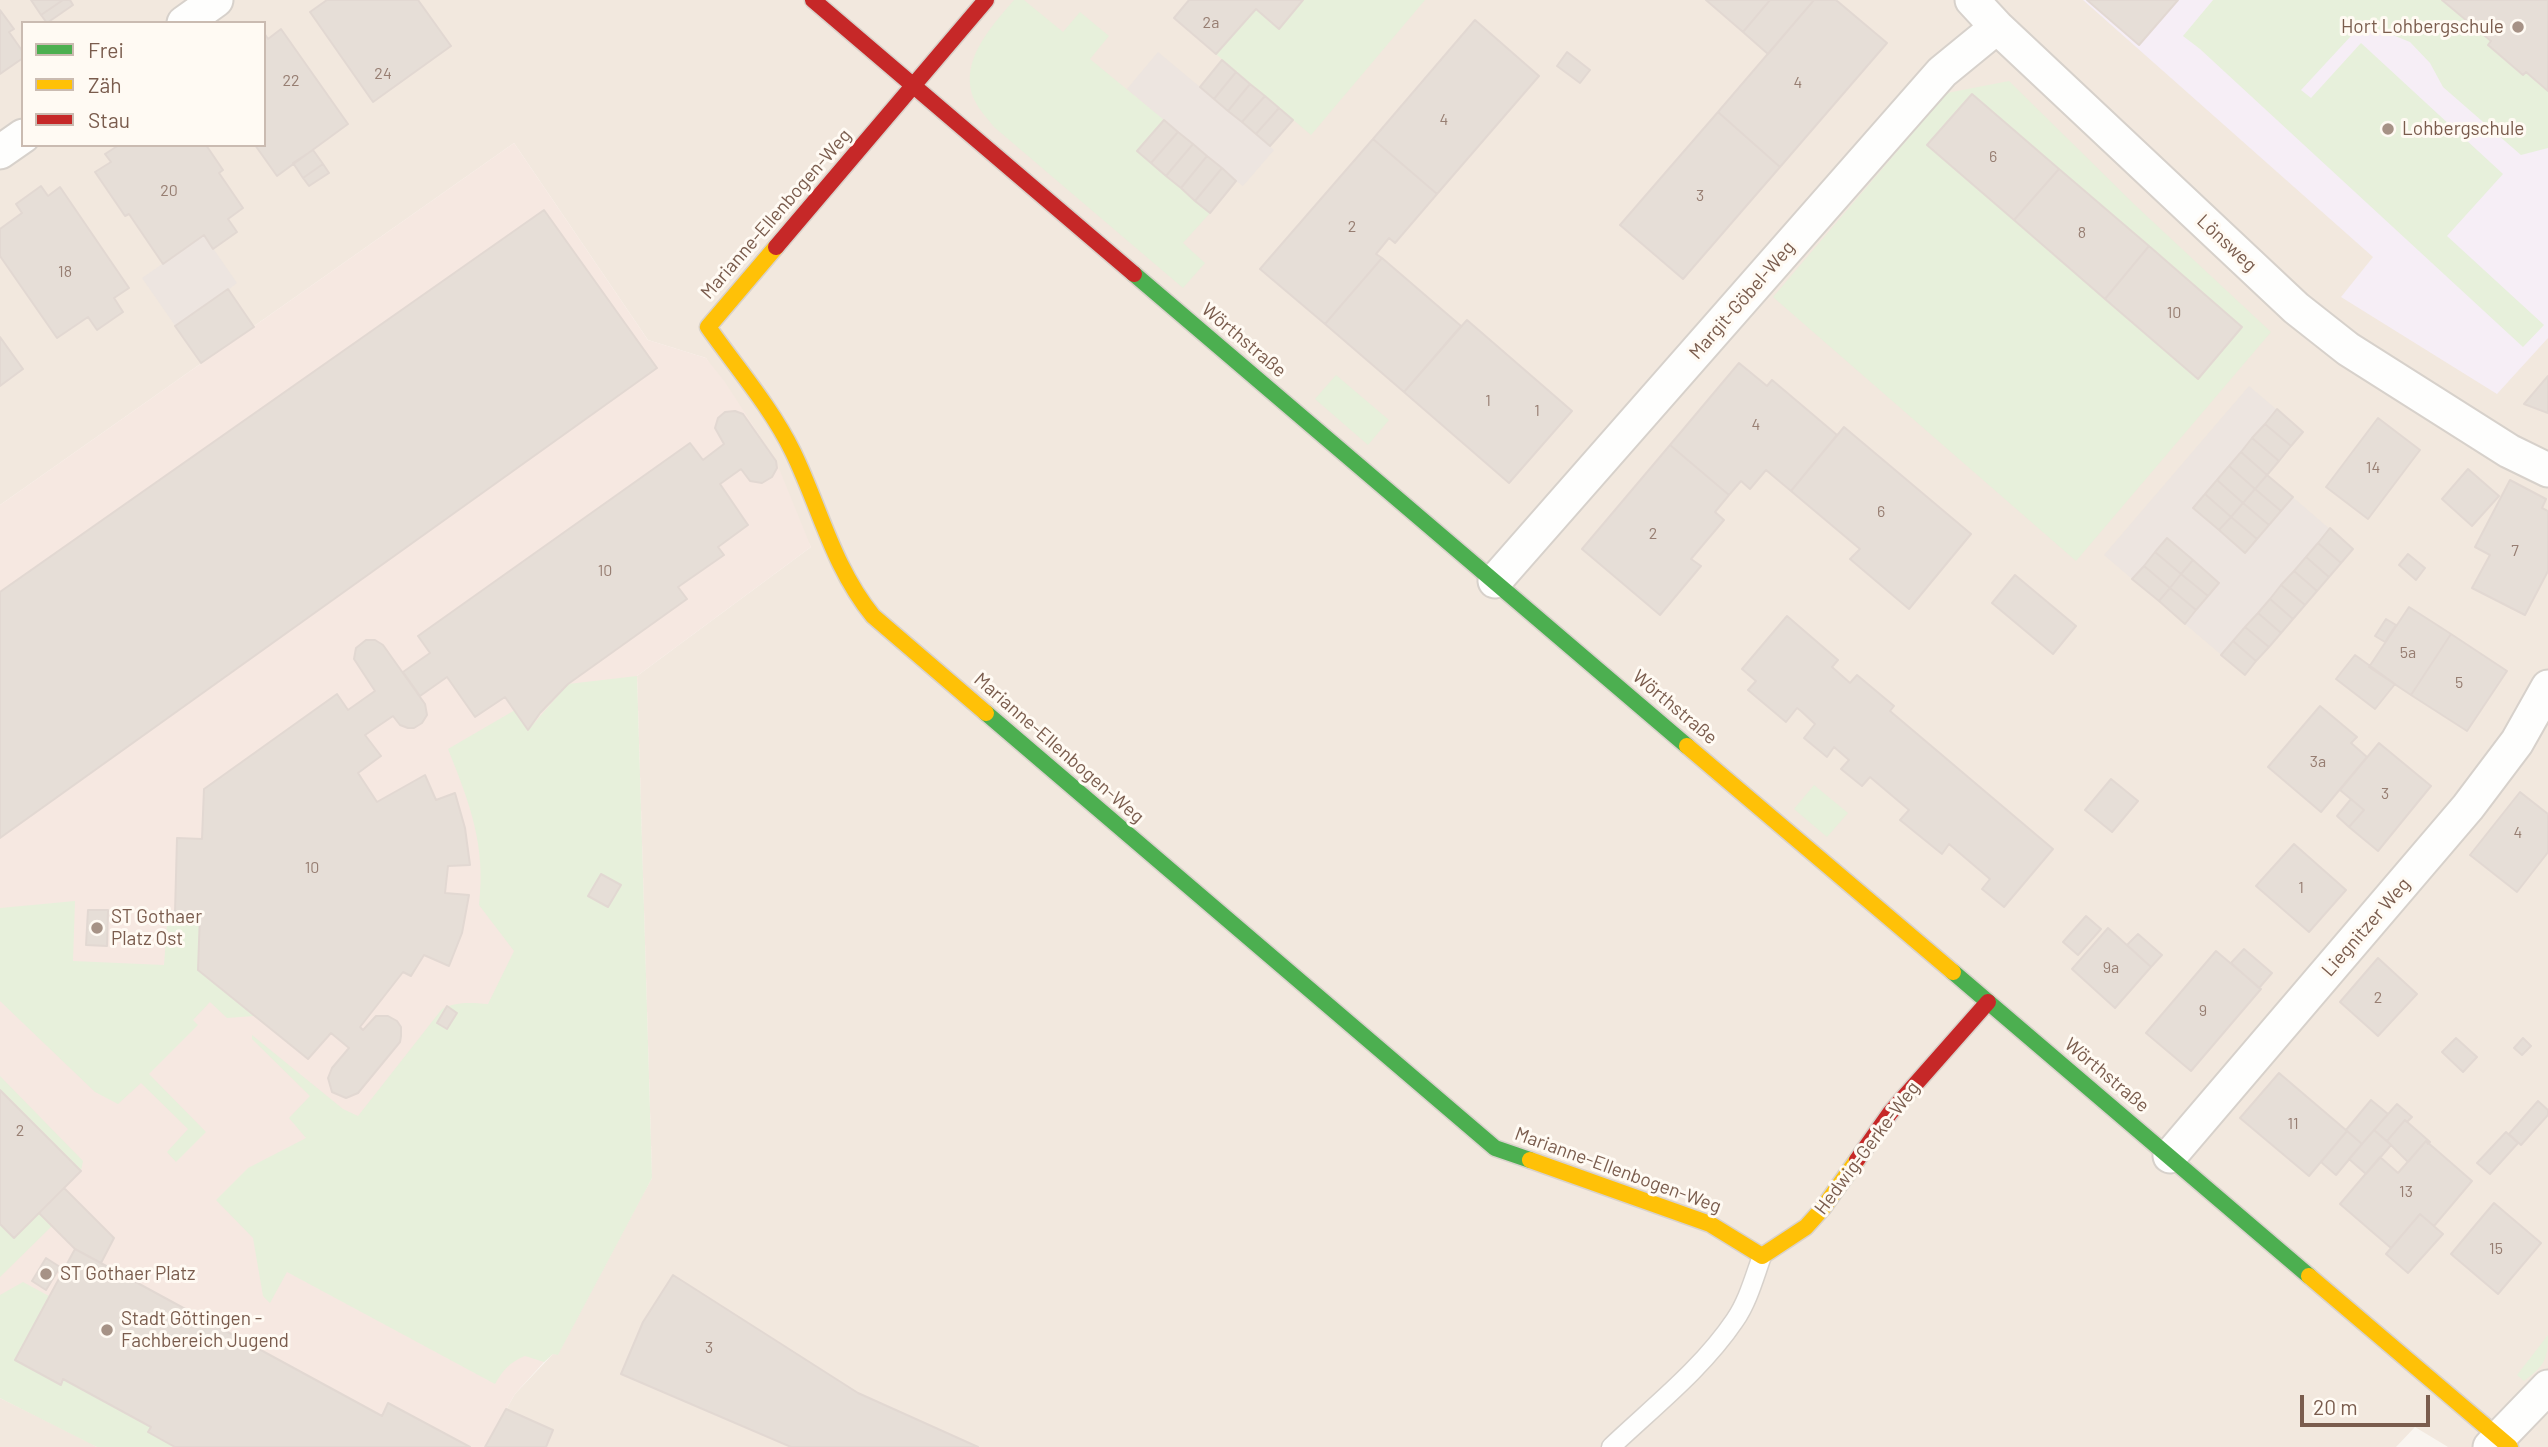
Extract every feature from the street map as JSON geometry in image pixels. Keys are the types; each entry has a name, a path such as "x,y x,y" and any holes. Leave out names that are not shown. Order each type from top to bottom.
{"street":[{"path":"187,21 216,0"},
{"name":"Wörthstraße","path":"813,0 2170,1156 2500,1444"},
{"path":"914,86 986,0"},
{"name":"Lönsweg","path":"1972,0 1997,27 2296,308 2348,349 2509,452 2548,470"},
{"name":"Margit-Göbel-Weg","path":"1495,581 1942,72 1997,27"},
{"name":"Marianne-Ellenbogen-Weg","path":"914,86 708,327 781,430 843,573 860,603 1495,1148 1710,1224 1762,1256"},
{"path":"0,152 21,137"},
{"name":"Liegnitzer Weg","path":"2170,1156 2468,807 2517,742 2548,687"},
{"name":"Hedwig-Gerke-Weg","path":"1762,1256 1806,1227 1824,1208 1890,1113 1988,1002"},
{"path":"2500,1444 2548,1387"}],"lane":[{"path":"1611,1447 1683,1379 1735,1320 1749,1293 1762,1256"}],"shaded area":[{"path":"0,0 2548,0 2548,1447 2448,1447 2415,1427 2396,1447 485,1447 515,1394 553,1354 652,1178 637,676 811,547 706,358 648,340 514,143 0,505"},
{"name":"Lohbergschule","path":"2083,0 2548,0 2548,338 2497,394 2341,297 2373,257"},
{"path":"1158,52 1200,87 1222,60 1293,120 1270,146 1274,150 1243,186 1236,181 1210,213 1137,151 1163,120 1127,89"},
{"path":"514,143 648,340 706,358 725,382 776,461 811,547 637,676 652,1178 558,1355 553,1354 544,1362 515,1394 485,1447 97,1447 0,1398 0,505"},
{"path":"204,235 237,283 228,290 254,327 201,363 142,278"},
{"path":"2249,386 2303,432 2267,475 2353,549 2245,675 2104,555"},
{"path":"0,1398 80,1437 97,1447 0,1447"}],"green space":[{"path":"1014,0 1024,0 1063,32 1080,12 1109,36 1090,59 1164,120 1137,151 1210,213 1183,243 1205,263 1183,288 994,127 977,104 971,87 973,59 987,34"},
{"path":"1303,0 1425,0 1311,135 1216,54 1256,9 1279,28"},
{"path":"2213,0 2442,0 2491,41 2488,45 2548,91 2548,148 2521,155 2443,87 2430,63 2410,42 2363,23 2301,90 2311,98 2361,43 2503,174 2447,236 2544,325 2523,347 2183,36"},
{"path":"2009,81 2136,206 2271,332 2076,561 1773,297 1947,93"},
{"path":"1336,375 1389,420 1368,445 1315,399"},
{"path":"637,676 652,1178 558,1355 553,1354 544,1362 525,1356 520,1358 507,1367 495,1384 287,1272 270,1303 263,1296 253,1238 216,1200 248,1168 306,1138 289,1118 310,1096 252,1039 252,1035 343,1109 358,1116 442,1009 459,1004 488,1004 514,951 479,905 481,883 478,844 463,788 448,749 515,710 529,729 568,684"},
{"path":"1814,785 1848,813 1827,837 1794,809"},
{"path":"75,901 73,961 164,965 168,911 200,914 198,970 254,1016 227,1018 210,1002 193,1020 198,1025 149,1074 206,1132 176,1162 167,1152 188,1129 141,1083 118,1104 95,1092 0,1001 0,908"},
{"path":"0,1076 83,1161 81,1171 0,1090"},
{"path":"39,1213 52,1226 0,1277 0,1224 14,1238"},
{"path":"23,1282 49,1296 15,1360 60,1384 63,1379 151,1427 148,1432 175,1447 97,1447 0,1398 0,1295"},
{"path":"2548,1335 2544,1362 2524,1381 2517,1375"}],"building":[{"path":"31,0 63,0 41,15"},
{"path":"63,0 70,0 73,5 50,21 46,21 41,15"},
{"path":"327,0 418,0 451,46 373,102 310,12"},
{"path":"1189,0 1303,0 1279,29 1256,9 1216,54 1174,18"},
{"path":"1706,0 1770,0 1743,32"},
{"path":"1770,0 1814,0 1768,54 1743,32"},
{"path":"1814,0 1836,0 1887,43 1780,167 1718,112"},
{"path":"2087,0 2178,0 2139,45"},
{"path":"2442,0 2548,0 2548,91 2526,72 2523,75 2488,45 2491,41"},
{"path":"0,10 14,29 9,32 21,49 21,59 0,74"},
{"path":"1475,20 1539,76 1437,194 1373,139"},
{"path":"281,29 348,124 277,176 256,147 266,147 266,36 268,39"},
{"path":"1567,52 1590,70 1580,83 1557,66"},
{"path":"1222,60 1236,72 1214,99 1200,87"},
{"path":"1236,72 1250,84 1228,111 1214,99"},
{"path":"1250,84 1265,96 1242,122 1228,111"},
{"path":"1972,94 2059,169 2014,220 1927,145"},
{"path":"1265,96 1279,108 1256,134 1242,122"},
{"path":"1279,108 1293,120 1270,146 1256,134"},
{"path":"1718,112 1780,167 1683,279 1620,225"},
{"path":"1164,120 1178,132 1151,163 1137,151"},
{"path":"1178,132 1193,144 1166,176 1151,163"},
{"path":"1373,139 1437,194 1395,243 1389,238 1376,254 1382,258 1325,324 1260,269"},
{"path":"1193,144 1207,156 1181,188 1166,176"},
{"path":"116,147 207,147 223,170 219,173 243,208 228,219 237,232 213,249 204,235 163,264 129,214 125,216 95,172 111,162 105,154"},
{"path":"313,150 323,164 303,178 293,163"},
{"path":"1207,156 1222,168 1195,201 1181,188"},
{"path":"323,164 329,173 309,186 303,178"},
{"path":"1222,168 1236,181 1210,213 1195,201"},
{"path":"2059,169 2149,246 2105,299 2014,220"},
{"path":"41,186 48,196 60,187 129,288 114,298 123,312 97,330 88,317 57,338 0,256 0,229 22,213 16,204"},
{"path":"544,210 657,368 0,838 0,592"},
{"path":"2149,246 2242,327 2198,379 2105,299"},
{"path":"1382,258 1461,326 1404,392 1325,324"},
{"path":"228,289 254,327 201,363 175,326"},
{"path":"1467,320 1572,411 1509,483 1404,392"},
{"path":"0,337 23,369 0,386"},
{"path":"1739,363 1767,386 1772,380 1837,435 1791,491 1766,470 1750,489 1741,481 1729,495 1670,445"},
{"path":"2548,376 2548,413 2524,404"},
{"path":"2277,409 2303,432 2291,446 2265,424"},
{"path":"725,412 743,414 776,461 777,468 772,477 762,483 750,481 741,469 720,484 748,525 718,547 724,555 678,587 687,599 568,684 528,730 505,697 475,717 447,677 420,696 403,672 430,653 418,636 690,443 703,460 724,444 715,428 718,418"},
{"path":"2378,418 2420,450 2368,519 2326,487"},
{"path":"2265,424 2291,446 2279,461 2252,438"},
{"path":"1844,427 1971,534 1909,609 1850,559 1860,549 1791,491"},
{"path":"2252,438 2279,461 2267,475 2241,452"},
{"path":"1670,445 1729,495 1715,512 1724,520 1691,559 1701,566 1660,615 1582,549"},
{"path":"2241,452 2267,475 2255,489 2229,466"},
{"path":"2229,466 2255,489 2243,503 2217,480"},
{"path":"2468,469 2499,496 2472,526 2442,499"},
{"path":"2267,475 2293,497 2281,511 2255,489"},
{"path":"2217,480 2243,503 2231,517 2205,494"},
{"path":"2510,480 2546,499 2542,508 2548,511 2548,571 2525,615 2472,588 2490,555 2475,547"},
{"path":"2255,489 2281,511 2269,525 2243,503"},
{"path":"2205,494 2231,517 2219,530 2193,508"},
{"path":"2243,503 2269,525 2257,539 2231,517"},
{"path":"2231,517 2257,539 2245,553 2219,530"},
{"path":"2330,528 2353,549 2341,563 2318,543"},
{"path":"2167,538 2193,560 2181,574 2155,552"},
{"path":"2318,543 2341,563 2329,577 2306,557"},
{"path":"2155,552 2181,574 2170,588 2144,566"},
{"path":"2408,554 2425,568 2416,580 2399,565"},
{"path":"2306,557 2329,577 2317,591 2294,571"},
{"path":"2193,560 2219,583 2208,596 2181,574"},
{"path":"2144,566 2170,588 2159,601 2132,579"},
{"path":"2294,571 2317,591 2305,605 2281,585"},
{"path":"2181,574 2208,596 2196,610 2170,588"},
{"path":"2015,575 2076,626 2053,654 1992,603"},
{"path":"2281,585 2305,605 2293,619 2270,599"},
{"path":"2170,588 2196,610 2185,624 2159,601"},
{"path":"2270,599 2293,619 2281,633 2258,613"},
{"path":"2409,607 2451,634 2411,695 2369,667"},
{"path":"2258,613 2281,633 2269,647 2245,627"},
{"path":"1787,616 1838,660 1832,667 1850,683 1857,675 1894,706 1890,711 2053,849 2004,907 1982,889 1990,879 1949,844 1942,854 1900,820 1909,810 1870,777 1862,786 1841,769 1849,760 1834,747 1827,757 1804,738 1815,724 1801,711 1797,708 1786,722 1748,690 1756,681 1742,669"},
{"path":"2386,619 2396,625 2385,642 2375,636"},
{"path":"2245,627 2269,647 2256,661 2233,641"},
{"path":"2451,634 2507,671 2467,731 2411,695"},
{"path":"366,640 375,640 383,645 425,704 427,715 422,723 414,728 400,725 393,716 365,735 381,756 358,773 377,802 425,775 436,800 455,793 465,828 470,865 448,866 445,893 469,895 462,933 449,966 424,955 411,976 403,972 360,1027 363,1030 376,1016 388,1016 401,1027 400,1042 358,1093 346,1098 332,1092 328,1078 332,1068 349,1048 331,1033 308,1059 198,970 200,914 175,913 177,838 202,839 204,789 337,694 348,710 375,691 354,659 356,648"},
{"path":"2233,641 2256,661 2245,675 2221,655"},
{"path":"2355,655 2395,684 2375,709 2336,679"},
{"path":"2320,706 2357,737 2351,743 2367,757 2321,812 2268,767"},
{"path":"2379,743 2431,786 2378,851 2349,827 2364,810 2340,790"},
{"path":"2111,779 2138,801 2112,832 2085,810"},
{"path":"2520,792 2548,814 2548,852 2517,892 2470,855"},
{"path":"2351,799 2364,810 2349,827 2337,816"},
{"path":"2294,844 2346,890 2309,932 2256,886"},
{"path":"601,874 621,885 608,907 588,896"},
{"name":"ST Gothaer Platz Ost","path":"88,910 108,910 107,946 86,945"},
{"path":"2086,916 2101,929 2078,955 2063,942"},
{"path":"2108,928 2151,967 2115,1008 2072,969"},
{"path":"2138,934 2162,955 2151,967 2127,945"},
{"path":"2244,949 2272,973 2259,988 2231,963"},
{"path":"2216,951 2261,989 2191,1071 2146,1033"},
{"path":"2378,958 2417,994 2378,1036 2340,1002"},
{"path":"447,1006 457,1013 447,1029 437,1023"},
{"path":"2456,1038 2477,1057 2463,1072 2442,1052"},
{"path":"2523,1038 2531,1046 2522,1055 2514,1048"},
{"path":"2279,1073 2347,1131 2309,1176 2240,1118"},
{"path":"0,1090 81,1171 14,1238 0,1224"},
{"path":"2371,1100 2388,1114 2362,1144 2346,1130"},
{"path":"2538,1101 2548,1110 2548,1115 2521,1145 2509,1134"},
{"path":"2397,1104 2412,1117 2407,1122 2405,1120 2387,1141 2374,1130"},
{"path":"2405,1120 2430,1142 2428,1144 2426,1141 2408,1162 2387,1141"},
{"path":"2374,1130 2391,1145 2366,1174 2349,1159"},
{"path":"2347,1131 2362,1144 2336,1175 2321,1162"},
{"path":"2506,1132 2518,1143 2490,1174 2477,1163"},
{"path":"2426,1141 2472,1181 2434,1226 2420,1214 2391,1248 2340,1204 2380,1157 2398,1173"},
{"path":"64,1188 114,1238 101,1263 75,1249 39,1213"},
{"path":"2494,1203 2541,1243 2498,1294 2451,1254"},
{"path":"2420,1214 2443,1234 2408,1273 2386,1254"},
{"path":"75,1249 382,1416 388,1403 470,1447 175,1447 148,1432 151,1427 63,1379 61,1385 15,1360"},
{"name":"ST Gothaer Platz","path":"46,1258 60,1267 46,1290 32,1281"},
{"path":"673,1275 858,1393 978,1447 791,1447 621,1374 643,1322"},
{"path":"506,1409 553,1430 546,1447 485,1447"}],"traffic: fast":[{"path":"1134,274 1687,746"},
{"path":"986,713 1495,1148 1530,1160"},
{"path":"1953,972 2309,1276"}],"traffic: slow":[{"path":"776,247 708,327 784,435 803,473 837,557 859,597 873,616 986,713"},
{"path":"1687,746 1953,972"},
{"path":"1530,1160 1710,1224 1762,1256 1806,1227 1857,1160"},
{"path":"2309,1276 2510,1447"}],"traffic: jam":[{"path":"813,0 1134,274"},
{"path":"776,247 986,0"},
{"path":"1857,1160 1890,1113 1988,1002"}],"place":[{"name":"Hort Lohbergschule","path":"2518,27"},
{"name":"Lohbergschule","path":"2388,129"},
{"name":"ST Gothaer Platz Ost","path":"97,928"},
{"name":"ST Gothaer Platz","path":"46,1274"},
{"name":"Stadt Göttingen - Fachbereich Jugend","path":"107,1330"}]}
